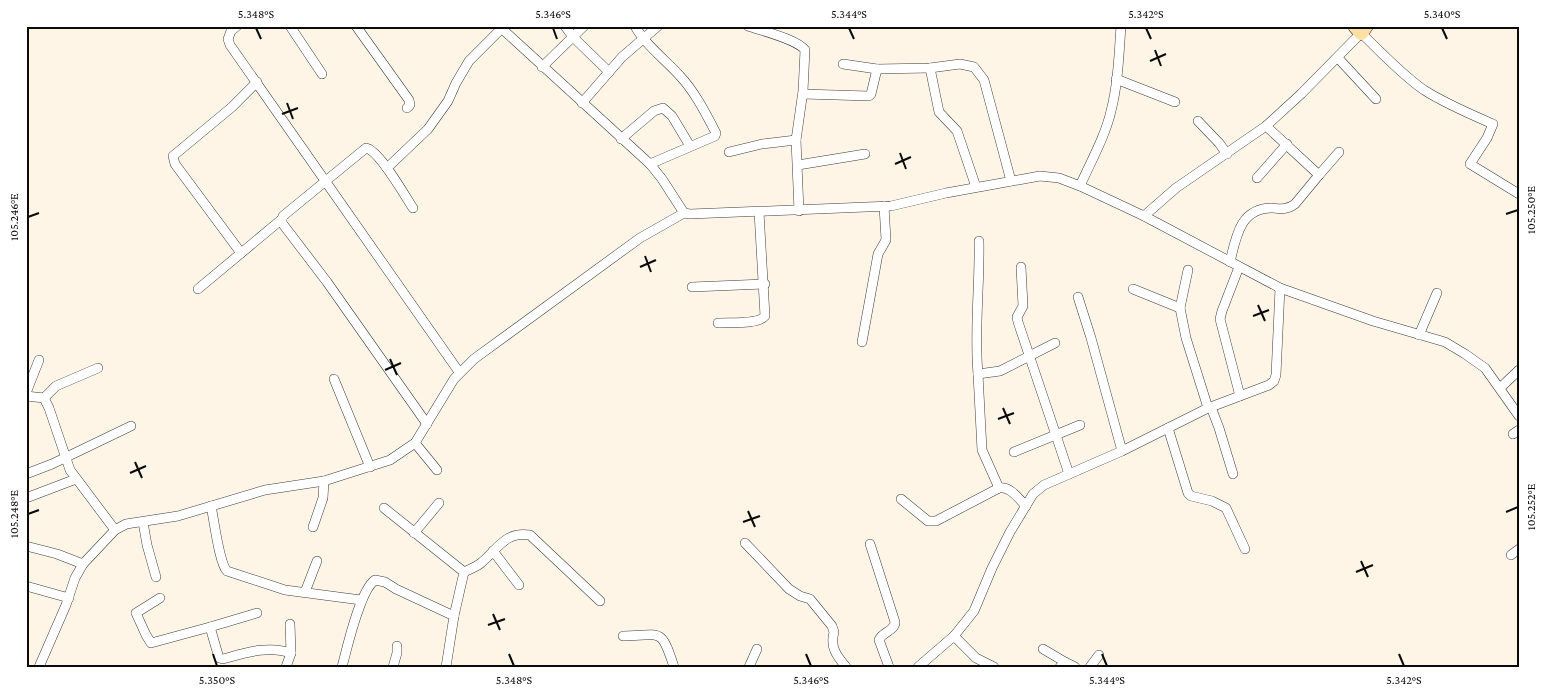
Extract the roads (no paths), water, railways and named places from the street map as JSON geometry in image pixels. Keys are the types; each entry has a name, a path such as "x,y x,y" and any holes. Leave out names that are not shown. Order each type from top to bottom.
{"street":[{"path":"237,26 232,31 228,40 459,372"},
{"path":"290,26 322,74"},
{"path":"356,26 409,100 410,104 407,108"},
{"path":"565,26 573,37 609,72"},
{"path":"542,67 584,26"},
{"path":"636,26 643,38 682,78 716,133 715,136 650,164"},
{"path":"582,104 622,56 658,26"},
{"path":"748,26 803,46 806,54 803,94 796,140 800,211"},
{"path":"1080,186 1106,128 1112,109 1121,26"},
{"path":"387,168 428,129 448,101 469,61 500,27 582,104 650,164 684,213"},
{"path":"1144,216 1176,188 1266,126 1338,58 1362,28 1391,62 1423,89 1451,106 1493,124 1487,138 1470,164 1519,194"},
{"path":"1338,58 1376,99"},
{"path":"843,64 877,69 930,68 960,64 969,65 979,71 988,92 1011,181"},
{"path":"930,68 940,112 957,131 976,187"},
{"path":"803,94 869,96 877,69"},
{"path":"1116,79 1175,102"},
{"path":"242,253 175,164 173,156 232,107 257,82"},
{"path":"622,139 654,111 663,108 672,116 690,146"},
{"path":"1198,120 1227,154"},
{"path":"1266,126 1319,175"},
{"path":"729,152 762,144 796,140"},
{"path":"1257,178 1287,144"},
{"path":"198,289 366,148 372,150 387,168 413,208"},
{"path":"1230,262 1244,219 1250,213 1262,209 1290,208 1339,152"},
{"path":"798,165 865,154"},
{"path":"39,667 69,598 75,578 83,564 115,530 126,524 178,516 265,490 324,480 390,460 414,443 459,372 474,359 640,238 684,213 800,211 884,206 1040,176 1059,178 1144,216 1280,288 1445,342 1485,368 1519,416"},
{"path":"862,342 878,254 886,240 884,206"},
{"path":"718,323 763,319 766,312 759,212"},
{"path":"282,219 282,223 327,282 427,424"},
{"path":"979,240 980,276 977,358 982,450 999,488"},
{"path":"1021,267 1023,306 1017,317 1069,474"},
{"path":"1239,267 1220,319 1240,396"},
{"path":"1188,270 1180,308 1186,338 1209,408 1219,428 1233,474"},
{"path":"692,287 764,284"},
{"path":"918,667 954,636 974,611 1006,539 1033,494 1044,485 1122,451 1209,408 1274,381 1276,375 1280,288"},
{"path":"1133,290 1180,308"},
{"path":"1419,335 1437,293"},
{"path":"1078,297 1122,451"},
{"path":"978,374 1000,370 1055,343"},
{"path":"39,360 26,394 44,398"},
{"path":"44,398 56,386 98,368"},
{"path":"1500,388 1519,370"},
{"path":"334,378 370,466"},
{"path":"44,398 70,470 115,530"},
{"path":"1014,452 1080,425"},
{"path":"26,474 131,426"},
{"path":"1168,428 1188,492 1191,496 1212,501 1226,508 1245,549"},
{"path":"414,443 437,470"},
{"path":"26,498 76,479"},
{"path":"312,526 323,498 324,480"},
{"path":"901,498 924,520 928,521 936,521 1004,487 1009,488 1026,506"},
{"path":"414,533 439,503"},
{"path":"211,506 220,553 224,568 227,571 285,590 361,600"},
{"path":"384,508 464,572"},
{"path":"143,522 156,577"},
{"path":"464,572 480,564 511,536 519,533 530,535 600,601"},
{"path":"745,543 789,589 800,596 810,599 834,632 832,638 834,651 846,667"},
{"path":"870,544 895,622 893,628 878,640 888,667"},
{"path":"26,546 57,554 83,564"},
{"path":"1511,556 1519,549"},
{"path":"493,551 520,585"},
{"path":"305,592 317,561"},
{"path":"446,667 454,616 464,572"},
{"path":"342,667 361,600 370,583 375,580 379,580 454,616"},
{"path":"26,586 69,598"},
{"path":"160,598 136,613 149,642 154,643 172,636 257,613"},
{"path":"286,667 291,653 290,624"},
{"path":"210,626 221,659 265,649 279,649 291,653"},
{"path":"623,636 654,634 660,636 667,645 674,667"},
{"path":"954,636 976,658 994,667"},
{"path":"393,667 397,646"},
{"path":"749,667 757,649"},
{"path":"1043,649 1063,664 1075,667"},
{"path":"1090,667 1099,655"}]}
